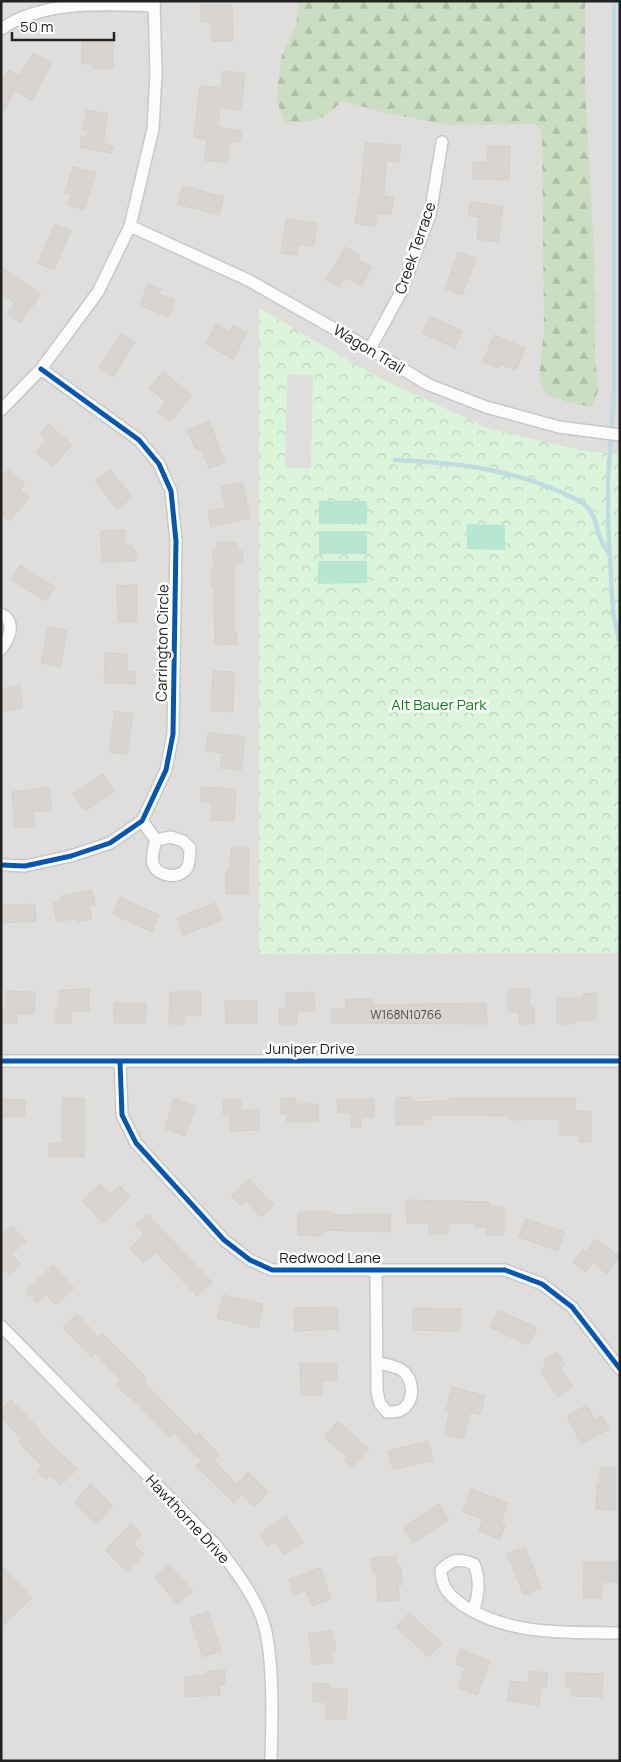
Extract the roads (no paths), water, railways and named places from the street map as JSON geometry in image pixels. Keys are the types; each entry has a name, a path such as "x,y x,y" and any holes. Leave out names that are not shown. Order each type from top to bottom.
{"street":[{"path":"1,29 14,18 65,3 154,3 156,72 153,129 130,226 98,292 41,369 1,410"},
{"name":"Creek Terrace","path":"370,349 401,292 430,215 442,142"},
{"name":"Wagon Trail","path":"130,226 248,280 370,349 427,384 486,407 559,427 620,435"},
{"name":"Carrington Circle","path":"41,369 139,440 159,464 172,491 176,541 173,734 166,770 142,821"},
{"path":"1,614 6,616 11,628 10,639 1,649"},
{"path":"1,865 25,866 71,856 110,843 142,821 156,840"},
{"name":"Juniper Drive","path":"1,1061 620,1061"},
{"name":"Redwood Lane","path":"120,1061 122,1115 136,1143 224,1240 250,1260 272,1270 505,1270 542,1284 572,1307 620,1370"},
{"path":"376,1270 377,1362"},
{"name":"Hawthorne Drive","path":"1,1326 214,1543 242,1580 261,1614 269,1653 271,1761"},
{"path":"474,1611 479,1590 479,1577 474,1564 461,1559 450,1562 441,1570 441,1583 458,1602 474,1611 502,1624 535,1631 620,1633"}],"waterway":[{"path":"614,1 614,393 608,479 608,524 613,613 620,644"},
{"path":"395,460 481,468 523,478 563,493 581,502 590,511 602,542 609,553"}],"park label":[{"name":"Alt Bauer Park","path":"439,704"}]}
